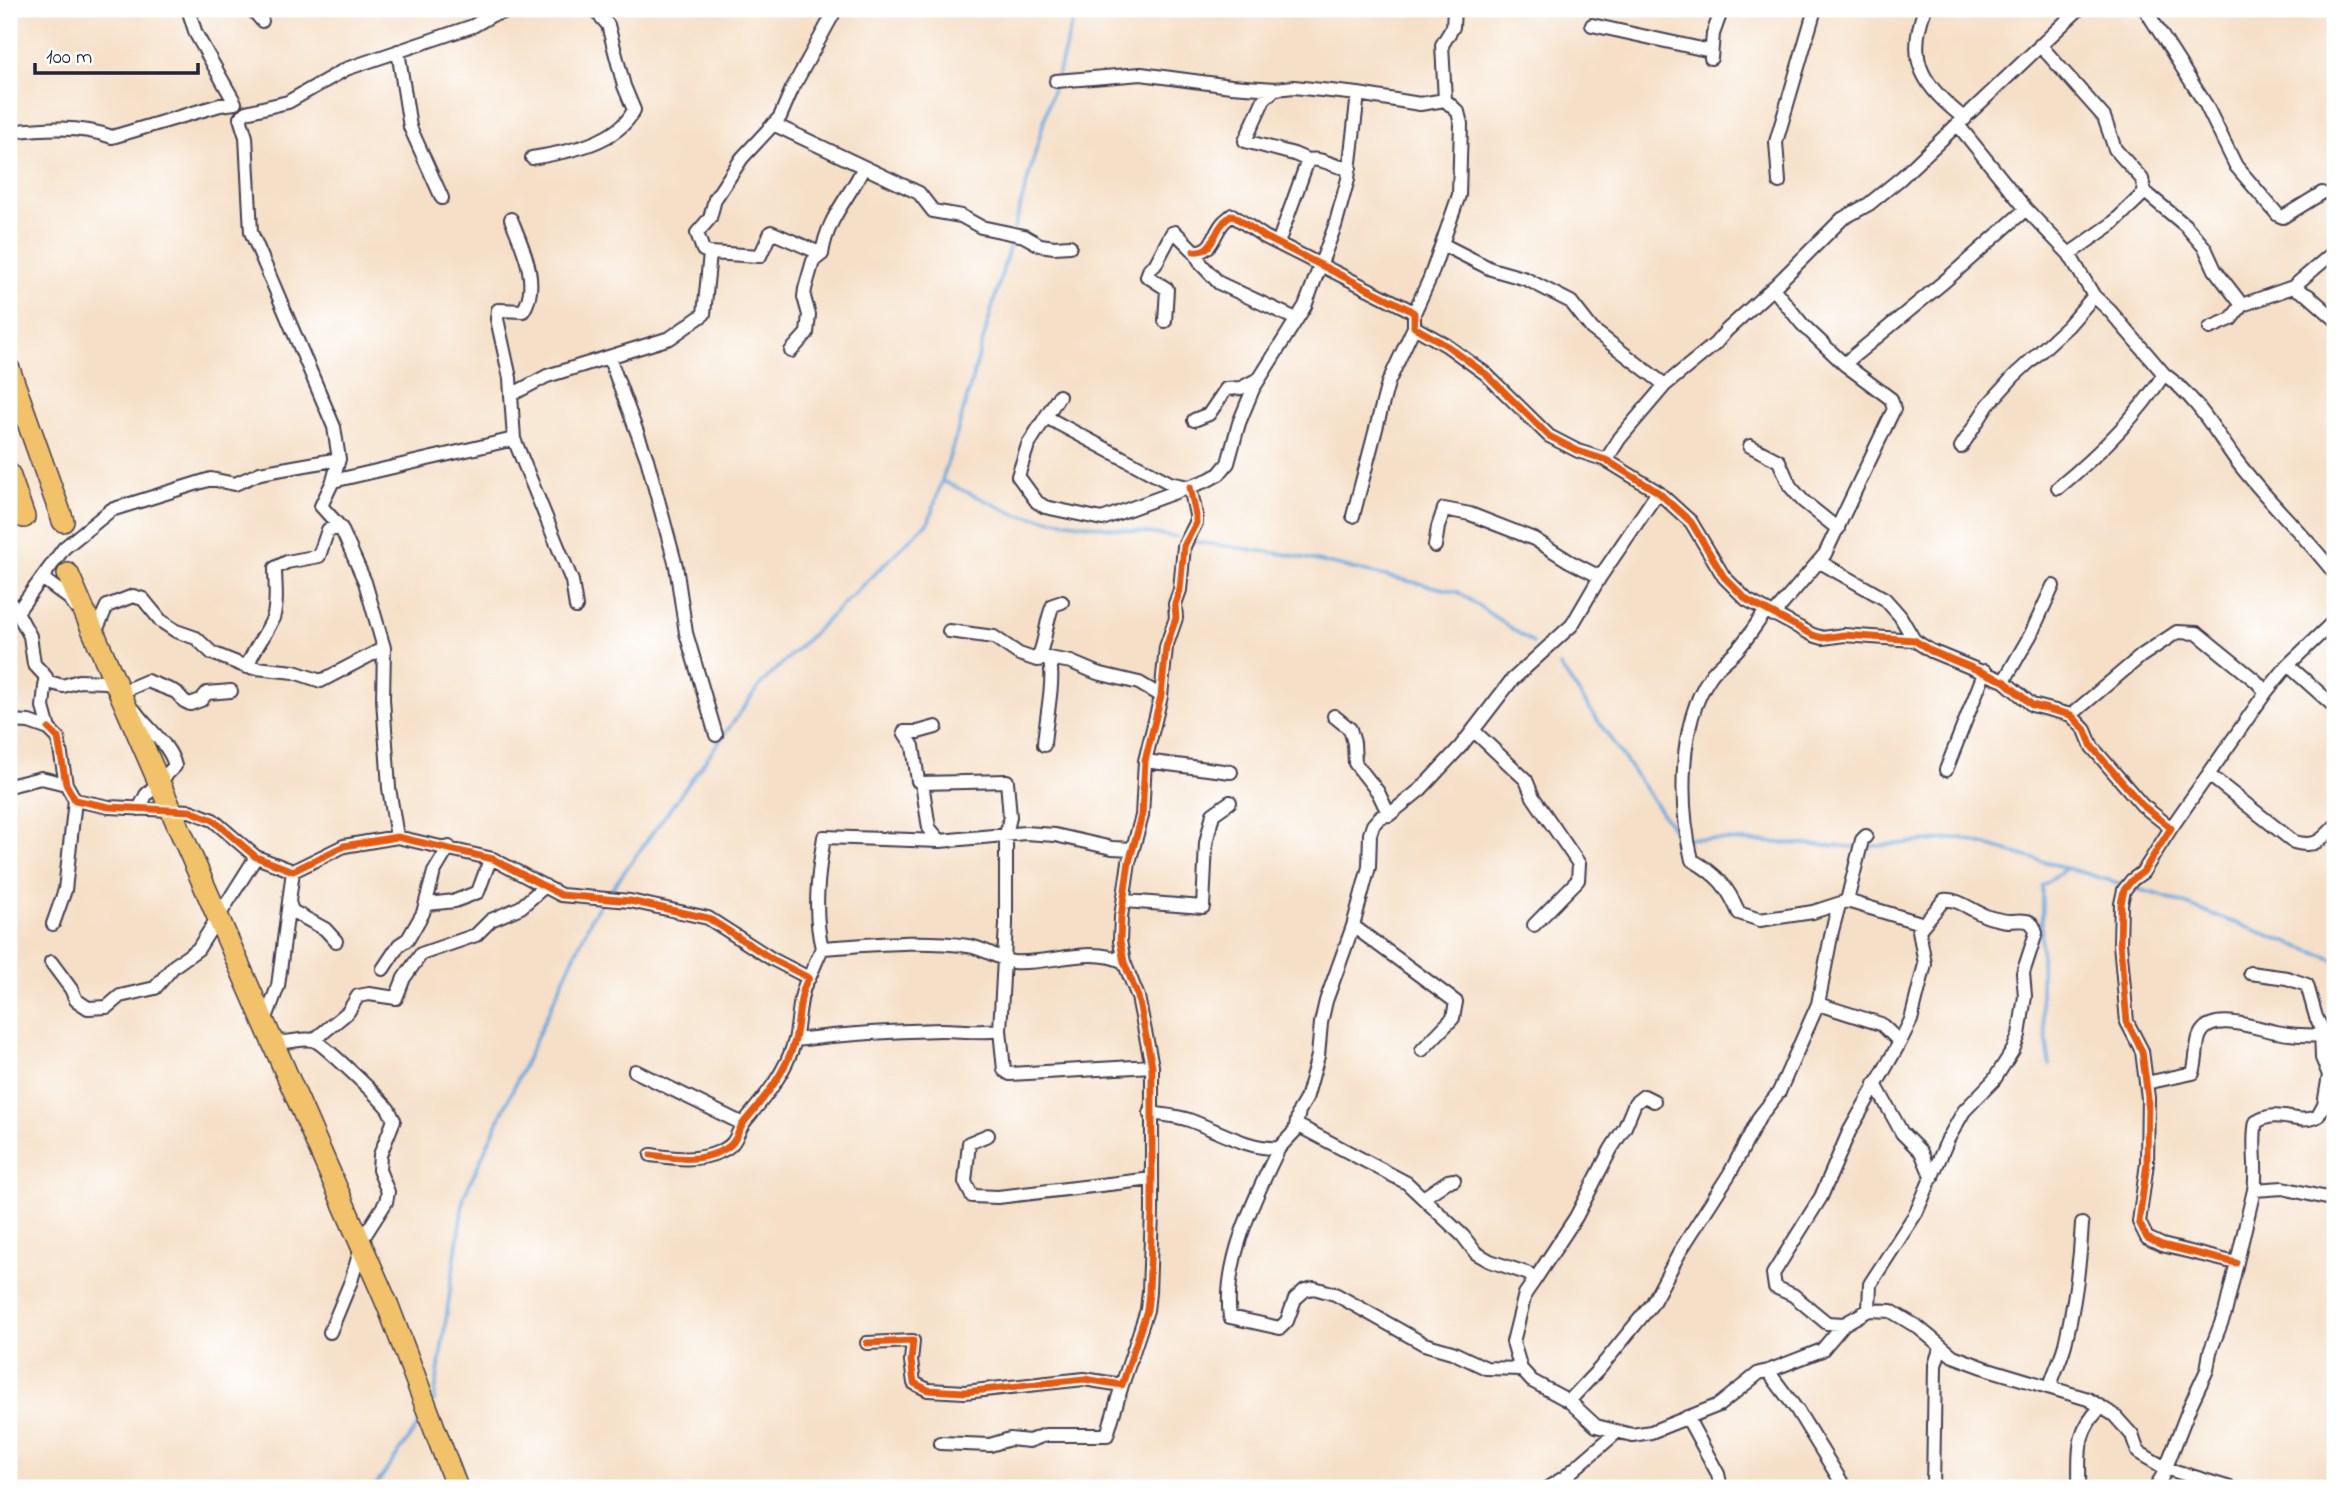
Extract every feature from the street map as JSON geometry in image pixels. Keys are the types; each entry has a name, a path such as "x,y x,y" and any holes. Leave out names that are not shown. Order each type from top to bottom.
{"highway":[{"path":"9,369 64,521"},
{"path":"9,474 24,517"},
{"path":"68,573 388,1306 457,1488"}],"street":[{"path":"188,9 196,34 235,103 246,112"},
{"path":"252,9 262,22"},
{"path":"397,836 389,788 383,699 384,648 365,582 341,528 321,506 340,459 334,427 251,232 246,137 240,118 246,112 288,102 346,69 473,26 492,15 518,9"},
{"path":"532,159 595,144 622,125 634,110 624,86 608,25 594,9"},
{"path":"822,254 771,232 760,256 710,253 703,250 696,233 710,218 715,199 742,158 780,117 792,89 836,9"},
{"path":"1353,516 1388,383 1414,327 1414,313 1430,278 1460,195 1461,124 1458,112 1445,100 1442,45 1453,27 1454,9"},
{"path":"1592,25 1711,55 1713,34 1722,9"},
{"path":"1779,182 1776,142 1815,9"},
{"path":"1924,9 1916,52 1922,75 2026,209 2069,254 2094,296 2164,374 2198,404 2236,459 2335,574"},
{"path":"1606,460 1620,438 1665,384 1715,344 1842,219 1869,204 1891,187 2079,9"},
{"path":"2145,9 2206,105 2235,166 2278,215 2283,217 2322,193"},
{"path":"2040,45 2104,117 2115,149 2142,179 2146,192 2186,226 2199,241 2242,305"},
{"path":"398,51 410,127 442,198"},
{"path":"1056,81 1141,74 1231,86 1275,89 1294,87 1358,93 1420,104 1445,100"},
{"path":"1275,89 1264,99 1245,141 1308,160 1318,158 1342,168 1350,168"},
{"path":"1059,396 1028,445 1018,476 1037,502 1045,507 1101,519 1219,474 1228,463 1239,423 1258,379 1305,306 1321,265 1335,226 1350,168 1358,93"},
{"path":"9,132 35,129 94,131 112,137 235,103"},
{"path":"773,124 919,193 933,211 961,216 981,227 1024,236 1040,245 1070,246"},
{"path":"1278,243 1308,160"},
{"path":"791,351 807,333 809,315 804,297 813,261 822,254 824,238 839,206 864,167"},
{"path":"2069,254 2112,224 2146,192"},
{"path":"1844,364 1946,280 2026,209"},
{"path":"1194,251 1207,248 1224,221 1232,215 1278,243 1414,313"},
{"path":"511,219 528,265 531,288 529,302 523,311 498,310 497,319 510,377 514,439 572,581 576,607"},
{"path":"1165,321 1167,289 1147,276 1175,232 1219,283 1296,319"},
{"path":"1442,244 1491,269 1527,279 1571,302 1592,328 1665,384"},
{"path":"2210,328 2231,319 2242,305 2293,287 2335,251"},
{"path":"511,395 547,376 670,338 704,314 710,253"},
{"path":"2293,287 2309,296 2335,318"},
{"path":"1773,288 1802,324 1844,364 1891,399 1894,409 1821,562 1711,676 1690,720 1684,779 1686,838 1692,860 1710,870 1728,888 1739,913 1760,920 1843,903 1924,924"},
{"path":"1961,447 1989,405 2014,376 2068,326 2094,296"},
{"path":"1414,327 1446,345 1486,374 1549,436 1578,452 1606,460 1658,492 1691,522 1724,577 1747,600 1823,638 1844,635 1914,640"},
{"path":"609,357 647,459 676,566 686,633 716,735"},
{"path":"2058,488 2137,413 2164,374"},
{"path":"1194,420 1209,414 1226,389 1241,388 1258,379"},
{"path":"1046,416 1170,483 1189,487"},
{"path":"332,481 514,439"},
{"path":"1750,446 1779,460 1790,486 1838,529"},
{"path":"17,612 64,548 111,510 211,479 235,484 260,472 340,459"},
{"path":"940,1443 990,1445 1010,1439 1029,1441 1045,1435 1107,1435 1147,1310 1152,1179 1152,1066 1138,997 1124,962 1120,941 1121,917 1142,816 1145,761 1161,696 1166,648 1176,618 1175,604 1180,590 1184,546 1196,523 1189,487"},
{"path":"1521,1369 1486,1368 1452,1352 1424,1343 1335,1294 1314,1289 1305,1290 1295,1299 1287,1321 1280,1328 1230,1317 1228,1306 1233,1265 1260,1188 1279,1148 1295,1131 1299,1111 1306,1099 1318,1056 1326,1001 1353,926 1368,867 1373,825 1380,817 1389,815 1421,789 1473,730 1511,681 1572,625 1600,577 1658,492"},
{"path":"1435,546 1444,509 1470,514 1534,539 1600,577"},
{"path":"247,667 251,653 274,614 275,568 287,562 319,556 328,530 341,528"},
{"path":"1821,562 1885,599 1900,616 1914,640 1931,651 2004,681 2032,705 2071,715 2085,730 2092,747 2142,805 2171,828"},
{"path":"42,578 70,599 81,616 82,628 88,635 93,634 107,606 133,596 143,599 161,621 176,631 195,638 212,653 247,667 293,672 321,681 384,648"},
{"path":"2004,681 2031,634 2053,586"},
{"path":"9,601 30,636 34,664 46,677 43,707 49,729"},
{"path":"1043,659 1050,611 1053,605 1062,602"},
{"path":"2236,1263 2162,1245 2147,1238 2139,1222 2147,1163 2148,1098 2142,1051 2127,1022 2120,943 2121,904 2124,890 2144,872 2171,828 2266,692 2288,665 2335,620"},
{"path":"949,631 994,637 1020,653 1071,662 1097,673 1139,683 1161,696"},
{"path":"2071,715 2141,656 2177,632 2197,633 2266,692"},
{"path":"1043,659 1052,665 1044,745"},
{"path":"2288,665 2335,707"},
{"path":"1945,770 1985,671"},
{"path":"45,681 63,686 79,681 116,684 140,719 163,744 175,765 146,795 139,809"},
{"path":"124,693 147,681 176,692 190,704 201,700 207,693 231,691"},
{"path":"1334,716 1350,729 1354,743 1354,763 1378,792 1389,815"},
{"path":"9,721 29,722 49,729 58,737 66,784 75,800 65,890 53,924"},
{"path":"936,727 904,732 913,746 918,781 1007,781 1010,817 1006,835 1000,1030 1004,1070 1010,1074 1152,1066"},
{"path":"1473,730 1526,780 1544,813 1579,864 1578,880 1534,925"},
{"path":"1145,761 1231,772"},
{"path":"2209,775 2294,842 2307,846 2320,841 2335,826"},
{"path":"9,786 41,778 66,784"},
{"path":"922,783 929,828 940,841"},
{"path":"75,800 108,807 190,811 213,820 256,857 293,872 344,846 397,836 449,847 493,859 561,895 630,901 708,918 772,959 809,978"},
{"path":"1125,901 1203,906 1206,843 1213,814 1230,802"},
{"path":"650,1155 681,1160 720,1152 737,1140 743,1124 787,1064 795,1040 804,984 822,948 817,929 820,861 824,837 940,841 1006,835 1055,835 1112,848 1133,849"},
{"path":"1569,1401 1601,1368 1651,1304 1682,1248 1730,1173 1760,1116 1779,1092 1818,1003 1832,931 1863,840 1867,836"},
{"path":"383,970 399,944 408,939 426,904 434,872 449,847"},
{"path":"51,962 76,1000 88,1008 107,1007 120,996 155,988 174,966 198,949 256,857"},
{"path":"426,904 455,901 478,892 493,859"},
{"path":"293,872 278,986 265,1023 268,1037 278,1042 314,1040 348,1012 358,996 369,994 396,998 404,978 421,954 476,935 491,920 521,907 545,886"},
{"path":"1844,1324 1827,1323 1793,1294 1775,1287 1773,1274 1821,1197 1849,1132 1911,1020 1925,964 1919,930 1944,900 1951,899 1989,917 2030,921 2036,933 2023,974 2025,996 2019,1035 2013,1051 1994,1080 1964,1111 1916,1213 1870,1284 1869,1310"},
{"path":"289,901 292,911 325,929 336,941"},
{"path":"1353,926 1456,1002 1453,1018 1422,1051"},
{"path":"822,948 899,944 970,946 1004,957 1010,962 1061,956 1111,955 1124,962"},
{"path":"2250,973 2287,978 2307,985 2329,1035"},
{"path":"1818,1003 1881,1024 1900,1042"},
{"path":"2146,1083 2193,1073 2199,1036 2206,1028 2221,1023 2239,1023 2308,1037 2329,1035"},
{"path":"795,1040 842,1034 1000,1030"},
{"path":"2155,1488 2207,1370 2210,1352 2225,1313 2254,1189 2257,1170 2253,1134 2256,1122 2273,1115 2312,1119 2318,1116 2324,1105 2329,1075 2320,1048 2329,1035"},
{"path":"314,1040 379,1099 394,1120 380,1155 379,1170 388,1192 386,1202 365,1235 351,1281 330,1332"},
{"path":"635,1071 743,1124"},
{"path":"1875,1084 1902,1133 1921,1152 1932,1178"},
{"path":"1654,1101 1644,1096 1635,1103 1576,1217 1525,1294 1513,1342 1521,1369 1532,1381 1569,1401 1595,1426 1632,1435 1651,1432 1719,1405 1759,1373 1822,1350 1844,1324 1869,1310 1891,1311 1919,1328 1953,1356 2088,1399 2114,1416 2132,1435 2138,1452 2165,1468 2230,1488"},
{"path":"1150,1113 1185,1119 1240,1141 1279,1148"},
{"path":"1297,1125 1407,1183 1463,1236 1476,1253 1490,1261 1529,1274 1534,1281"},
{"path":"988,1135 969,1143 965,1182 972,1196 998,1197 1152,1179"},
{"path":"1423,1198 1448,1181 1454,1180"},
{"path":"2254,1189 2283,1188 2335,1200"},
{"path":"2050,1387 2066,1343 2082,1224"},
{"path":"867,1343 913,1340 911,1361 914,1383 928,1390 965,1392 1084,1379 1122,1385"},
{"path":"1933,1488 1935,1365 1941,1346"},
{"path":"1768,1371 1797,1410 1845,1488"},
{"path":"2079,1488 2081,1437 2087,1422 2101,1407"},
{"path":"1687,1417 1718,1474 1721,1488"},
{"path":"1547,1488 1565,1477 1617,1432"}],"waterway":[{"path":"1057,78 1076,9"},
{"path":"1014,229 1054,85"},
{"path":"608,894 761,684 929,521 957,433 1012,237"},
{"path":"942,481 1018,515 1176,537"},
{"path":"1196,542 1290,555 1458,592 1533,643"},
{"path":"1560,666 1675,832 1686,838 1856,847"},
{"path":"1864,847 1961,838 2122,884"},
{"path":"2050,1065 2041,998 2042,886 2066,868"},
{"path":"2130,887 2160,895 2335,960"},
{"path":"434,1401 464,1196 592,917 601,903"},
{"path":"374,1488 422,1420"}],"cycle path":[{"path":"1194,251 1209,246 1220,227 1232,215 1265,237 1408,309 1414,313 1414,327 1446,345 1486,374 1549,436 1578,451 1606,460 1658,492 1691,522 1724,577 1747,600 1813,635 1823,638 1844,635 1914,640 1931,651 2004,681 2032,705 2071,715 2085,730 2092,747 2142,805 2171,828 2143,872 2124,890 2121,904 2120,943 2127,1022 2142,1051 2148,1098 2147,1163 2139,1222 2147,1238 2162,1245 2236,1263"},
{"path":"867,1343 913,1341 911,1361 914,1383 928,1390 965,1392 1084,1379 1122,1385 1147,1310 1149,1292 1152,1066 1138,997 1124,962 1120,941 1121,917 1129,862 1142,816 1145,761 1161,696 1166,647 1176,618 1175,604 1180,590 1184,546 1196,523 1190,487"},
{"path":"49,729 58,738 66,784 75,800 109,807 190,811 213,820 256,857 293,871 344,846 397,837 493,859 561,895 630,901 708,918 772,959 809,978 803,990 795,1040 786,1063 733,1142 725,1149 702,1157 651,1155"}]}
